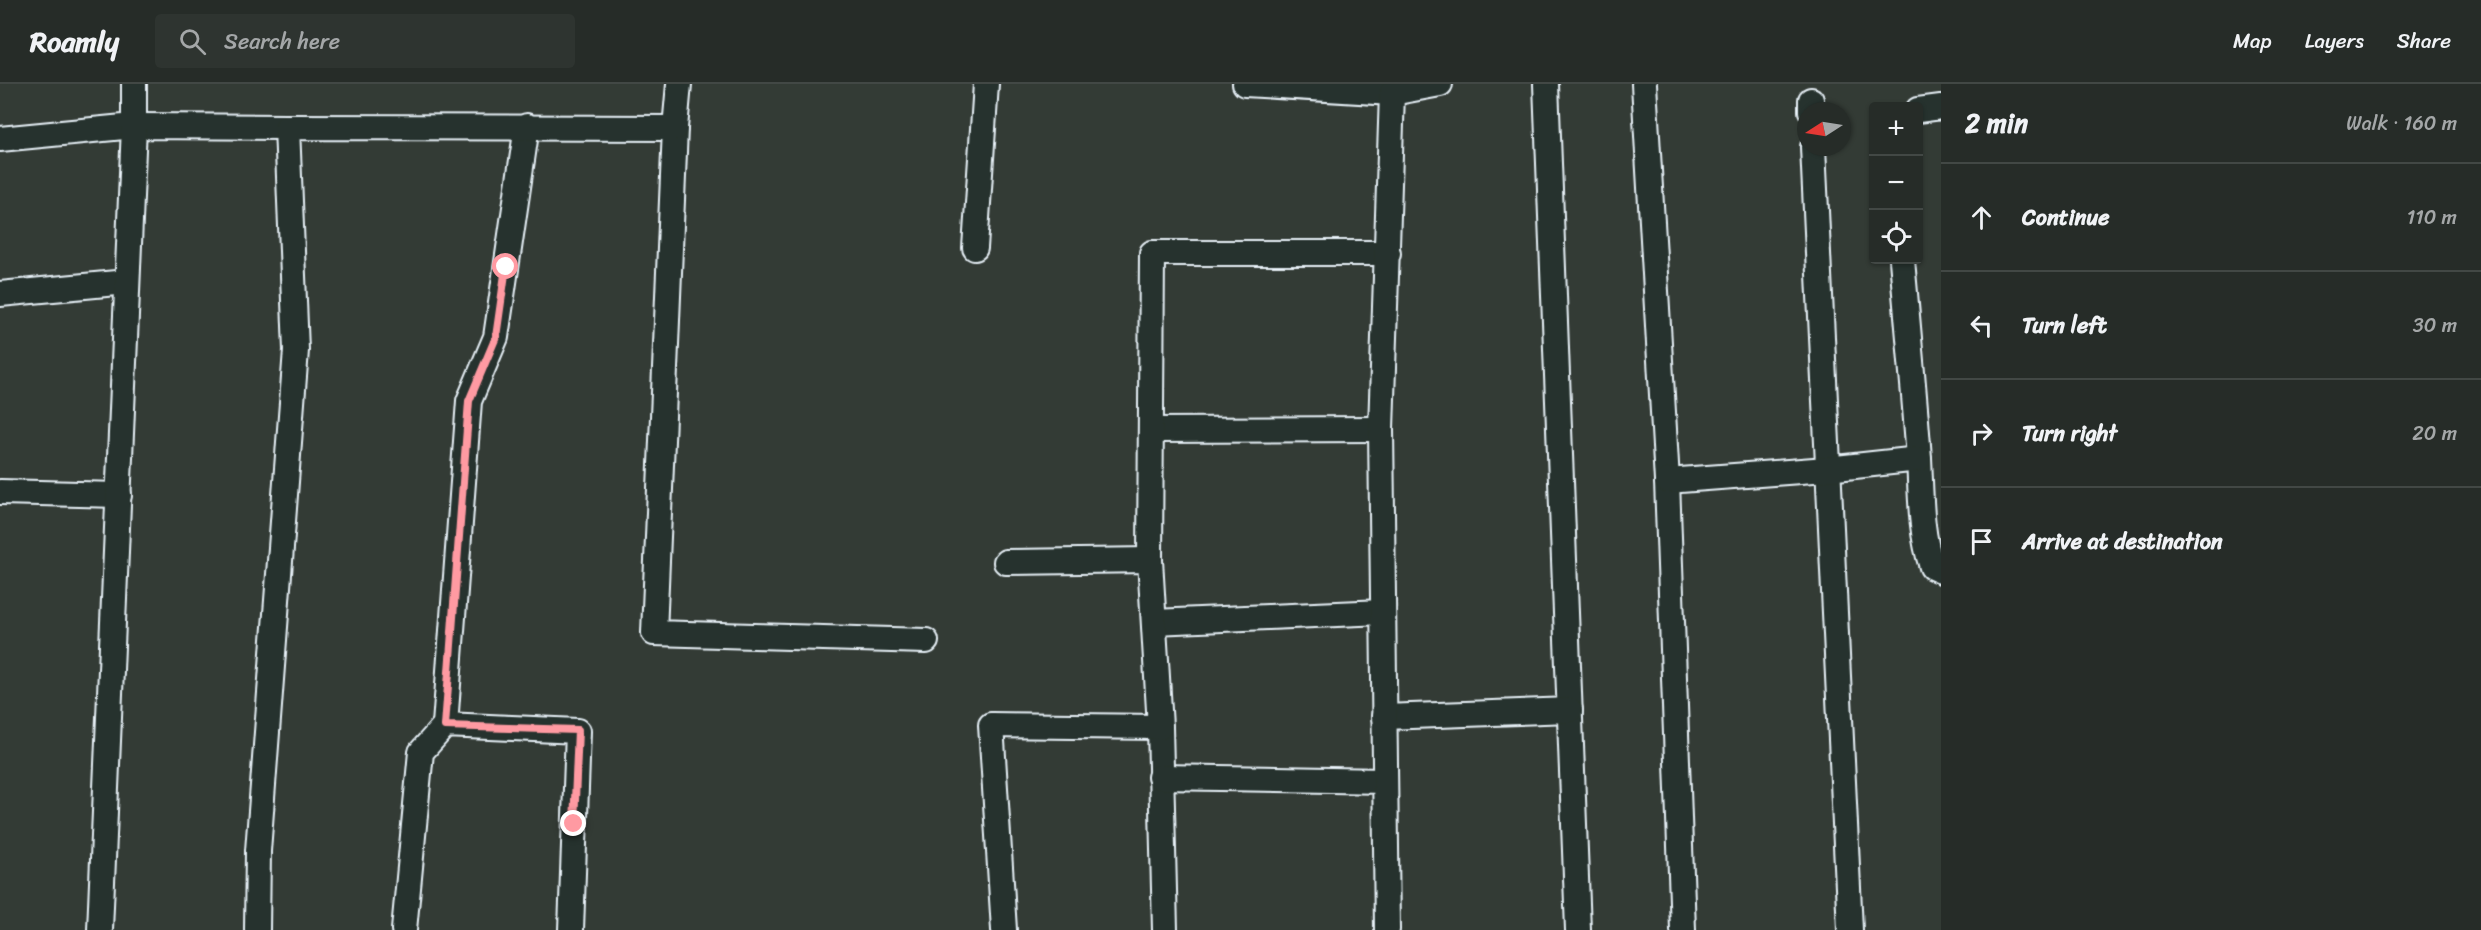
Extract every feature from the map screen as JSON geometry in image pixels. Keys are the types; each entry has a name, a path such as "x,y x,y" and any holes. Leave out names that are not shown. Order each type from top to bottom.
{"street":[{"path":"100,930 134,84"},
{"path":"679,84 675,128 654,633 926,640"},
{"path":"975,248 986,84"},
{"path":"1245,84 1392,93 1440,84"},
{"path":"1546,84 1578,930"},
{"path":"1644,84 1667,481 1683,930"},
{"path":"1387,930 1381,429 1392,93"},
{"path":"1923,109 1941,107"},
{"path":"0,139 134,126 675,128"},
{"path":"404,930 421,752 445,726 469,401 496,337 526,126"},
{"path":"257,930 258,851 296,350 287,128"},
{"path":"1813,156 1850,930"},
{"path":"1165,930 1160,727 1150,560 1152,253 1388,253"},
{"path":"1902,264 1919,459 1921,517 1925,547 1932,567 1941,571"},
{"path":"0,294 127,282"},
{"path":"1151,430 1381,429"},
{"path":"1667,481 1827,469 1919,459"},
{"path":"0,492 118,495"},
{"path":"1006,562 1150,560"},
{"path":"1154,622 1383,612"},
{"path":"1384,717 1570,710"},
{"path":"1004,930 991,725 1160,727"},
{"path":"445,726 578,730 571,930"},
{"path":"1160,777 1385,781"}],"route":[{"path":"506,267 496,337 469,401 445,726 578,730 574,824"}]}
